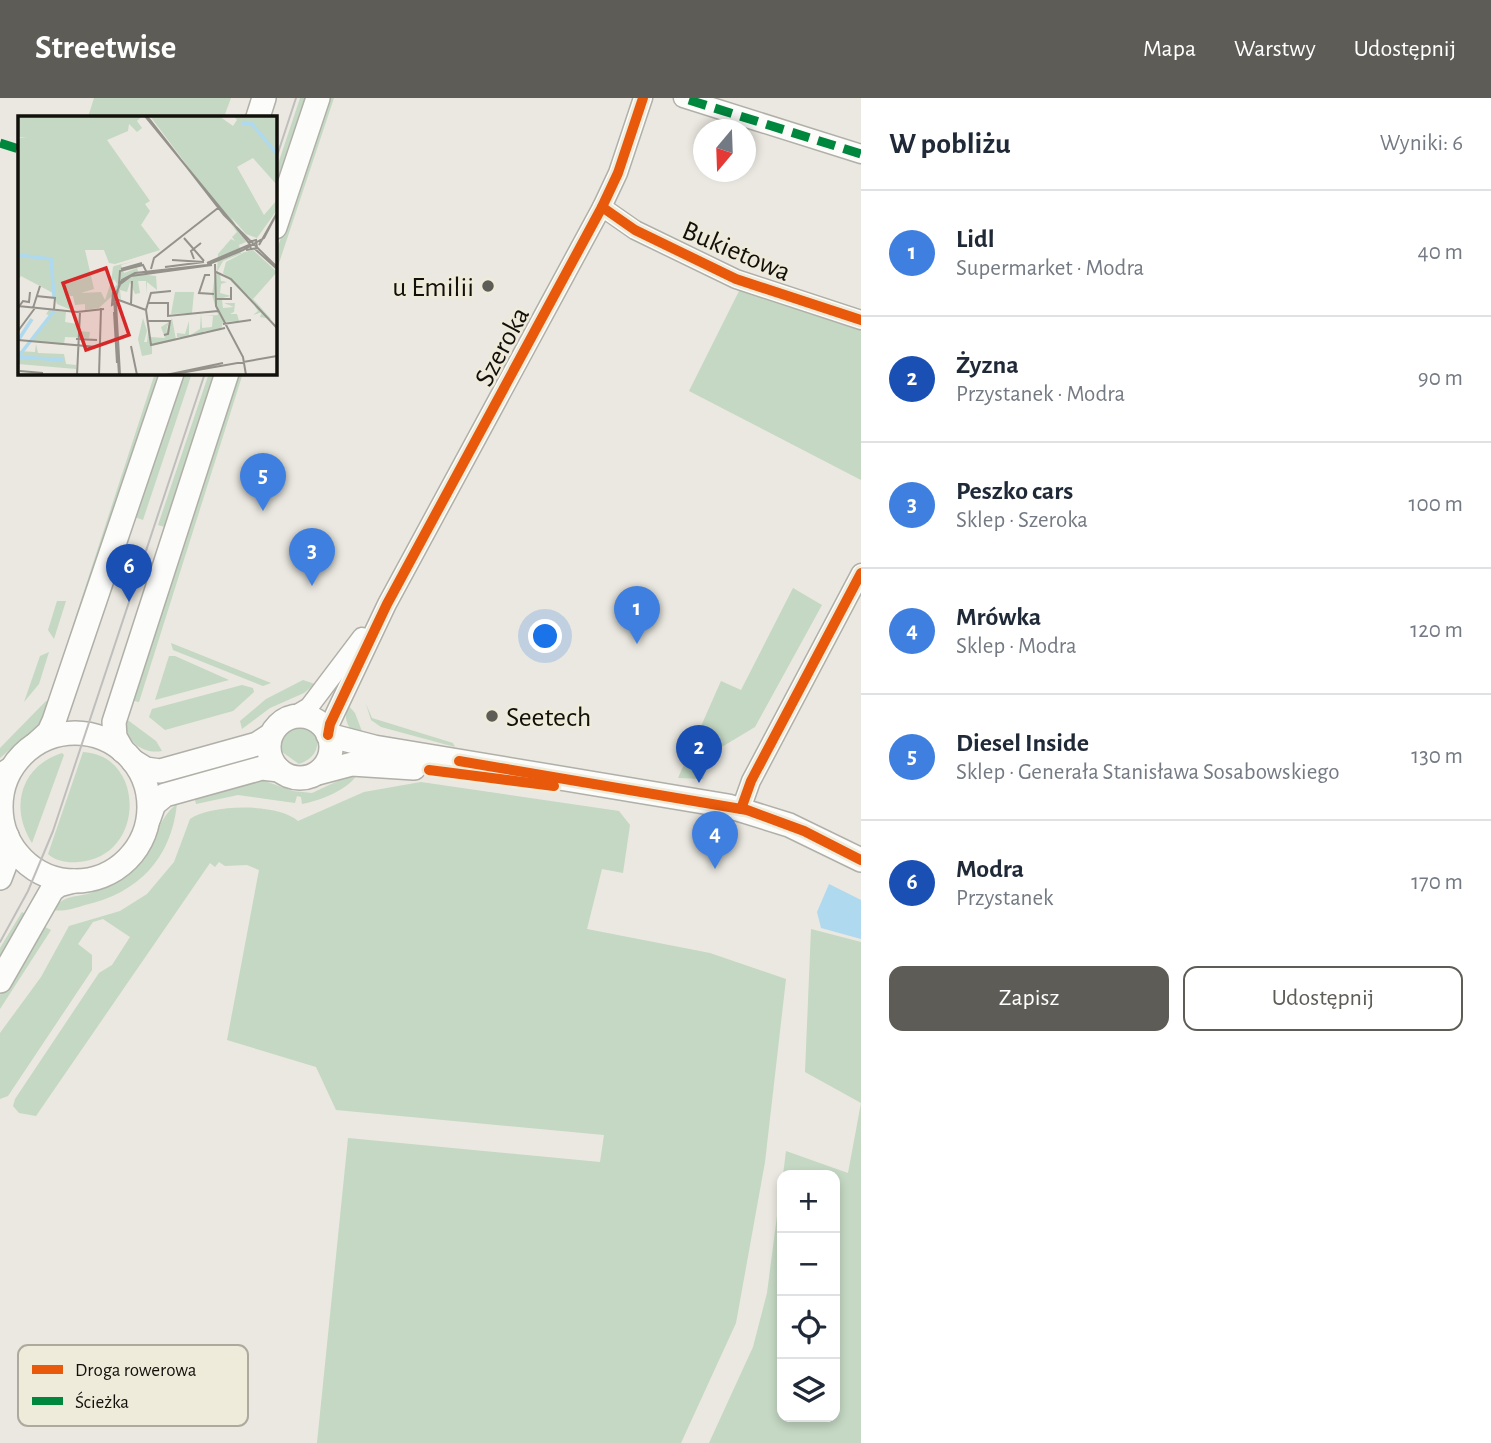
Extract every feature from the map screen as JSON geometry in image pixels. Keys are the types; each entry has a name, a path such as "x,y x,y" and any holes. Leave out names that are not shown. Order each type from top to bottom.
{"main road":[{"path":"258,116 264,98"},
{"path":"276,224 318,98"},
{"path":"0,878 8,860 3,825 3,789 7,769 49,732 54,721 172,374"},
{"path":"148,818 148,791 115,737 114,722 227,374"},
{"path":"34,745 52,736 75,733 100,737 146,769 160,771 257,744 271,735 282,722 294,716 316,720 328,735 330,755 318,773"},
{"path":"271,735 269,753 279,770"},
{"path":"328,735 374,747 741,809 804,831 861,860"},
{"path":"0,981 53,888 98,877 122,864 139,844 155,801 164,795 260,768 279,770 296,778 341,765 378,764 523,784 627,790"},
{"path":"3,825 17,853 32,867 50,877 77,881"}],"street":[{"name":"Szeroka","path":"328,735 329,726 384,609 602,207 621,166 643,98"},
{"path":"686,99 861,154"},
{"name":"Bukietowa","path":"602,207 643,234 736,279 861,320"},
{"path":"741,809 751,781 861,573"},
{"name":"Szeroka","path":"294,716 309,707 384,609"}],"green space":[{"path":"94,98 231,98 224,116 88,116"},
{"path":"300,98 309,98 276,198 276,170"},
{"path":"327,98 334,98 276,272 276,253"},
{"path":"741,287 861,327 861,480 689,391"},
{"path":"155,374 164,374 67,643"},
{"path":"182,374 192,374 143,520 132,516"},
{"path":"209,374 218,374 168,528 158,525"},
{"path":"237,374 243,374 139,702 130,700"},
{"path":"793,588 822,605 755,727 710,754 703,779 678,778 721,681 741,690"},
{"path":"57,601 66,601 54,639 48,630"},
{"path":"171,643 271,683 263,686 173,650"},
{"path":"49,652 39,684 24,702 40,656"},
{"path":"169,656 175,656 229,680 155,700"},
{"path":"303,680 315,684 304,693 270,708 242,729 240,721 266,699"},
{"path":"242,685 253,688 254,692 233,711 165,730 149,717 152,709"},
{"path":"51,700 46,719 0,758 0,748 46,701"},
{"path":"347,704 355,713 363,734 353,733 349,726"},
{"path":"366,704 372,718 453,743 455,747 381,727 371,720"},
{"path":"125,718 156,741 162,751 154,752 135,744 127,733"},
{"path":"300,725 318,734 314,753 299,764 278,749 283,733"},
{"path":"83,752 104,757 118,770 127,787 130,807 126,826 116,844 100,856 66,862 48,854"},
{"path":"62,753 64,755 32,843 21,816 23,789 37,767"},
{"path":"359,771 343,788 327,797 302,804 301,797 297,796 295,803 238,795 196,804 194,796 262,780 293,791 312,793"},
{"path":"421,782 619,811 630,825 623,873 602,869 587,929 710,953 786,979 765,1162 736,1323 681,1443 317,1443 348,1138 600,1162 604,1135 336,1110 316,1067 227,1040 259,870 247,865 225,866 219,862 215,867 210,863 36,1116 19,1113 13,1106 15,1099 99,973 112,965 130,937 103,919 93,922 78,944 92,955 92,970 8,1096 0,1099 0,1033 41,977 69,926 120,911 147,894 174,862 190,819 213,810 245,808 276,811 298,821 364,792"},
{"path":"177,804 168,841 149,871 121,892 104,899 69,909 53,910 66,899 85,895 129,874 144,857 163,819"},
{"path":"22,912 29,916 0,966 0,948"},
{"path":"43,926 51,930 0,1009 0,995"},
{"path":"811,929 861,942 861,1103 805,1072"},
{"path":"861,1103 861,1443 709,1443 753,1347 767,1293 777,1216 777,1422 840,1422 840,1170 848,1173"},
{"path":"786,1151 840,1170 784,1170"}],"water":[{"path":"829,884 861,900 861,939 821,928 817,912"}],"tram line":[{"path":"276,159 296,98"},
{"path":"0,942 28,891 53,831 205,374"}],"marked path":[{"path":"689,100 861,154"},
{"path":"0,143 18,149"}],"cycle path":[{"path":"328,735 330,724 387,604 602,207 618,173 643,98"},
{"path":"602,207 635,230 736,279 861,320"},
{"path":"741,809 751,781 861,573"},
{"path":"459,761 747,810 804,831 861,860"},
{"path":"429,770 554,786"}],"place":[{"name":"u Emilii","path":"488,286"},
{"name":"Diesel Inside","path":"263,511"},
{"name":"Peszko cars","path":"312,586"},
{"name":"Modra","path":"129,602"},
{"name":"Lidl","path":"637,644"},
{"name":"Seetech","path":"492,716"},
{"name":"Żyzna","path":"699,783"},
{"name":"Mrówka","path":"715,869"}]}
